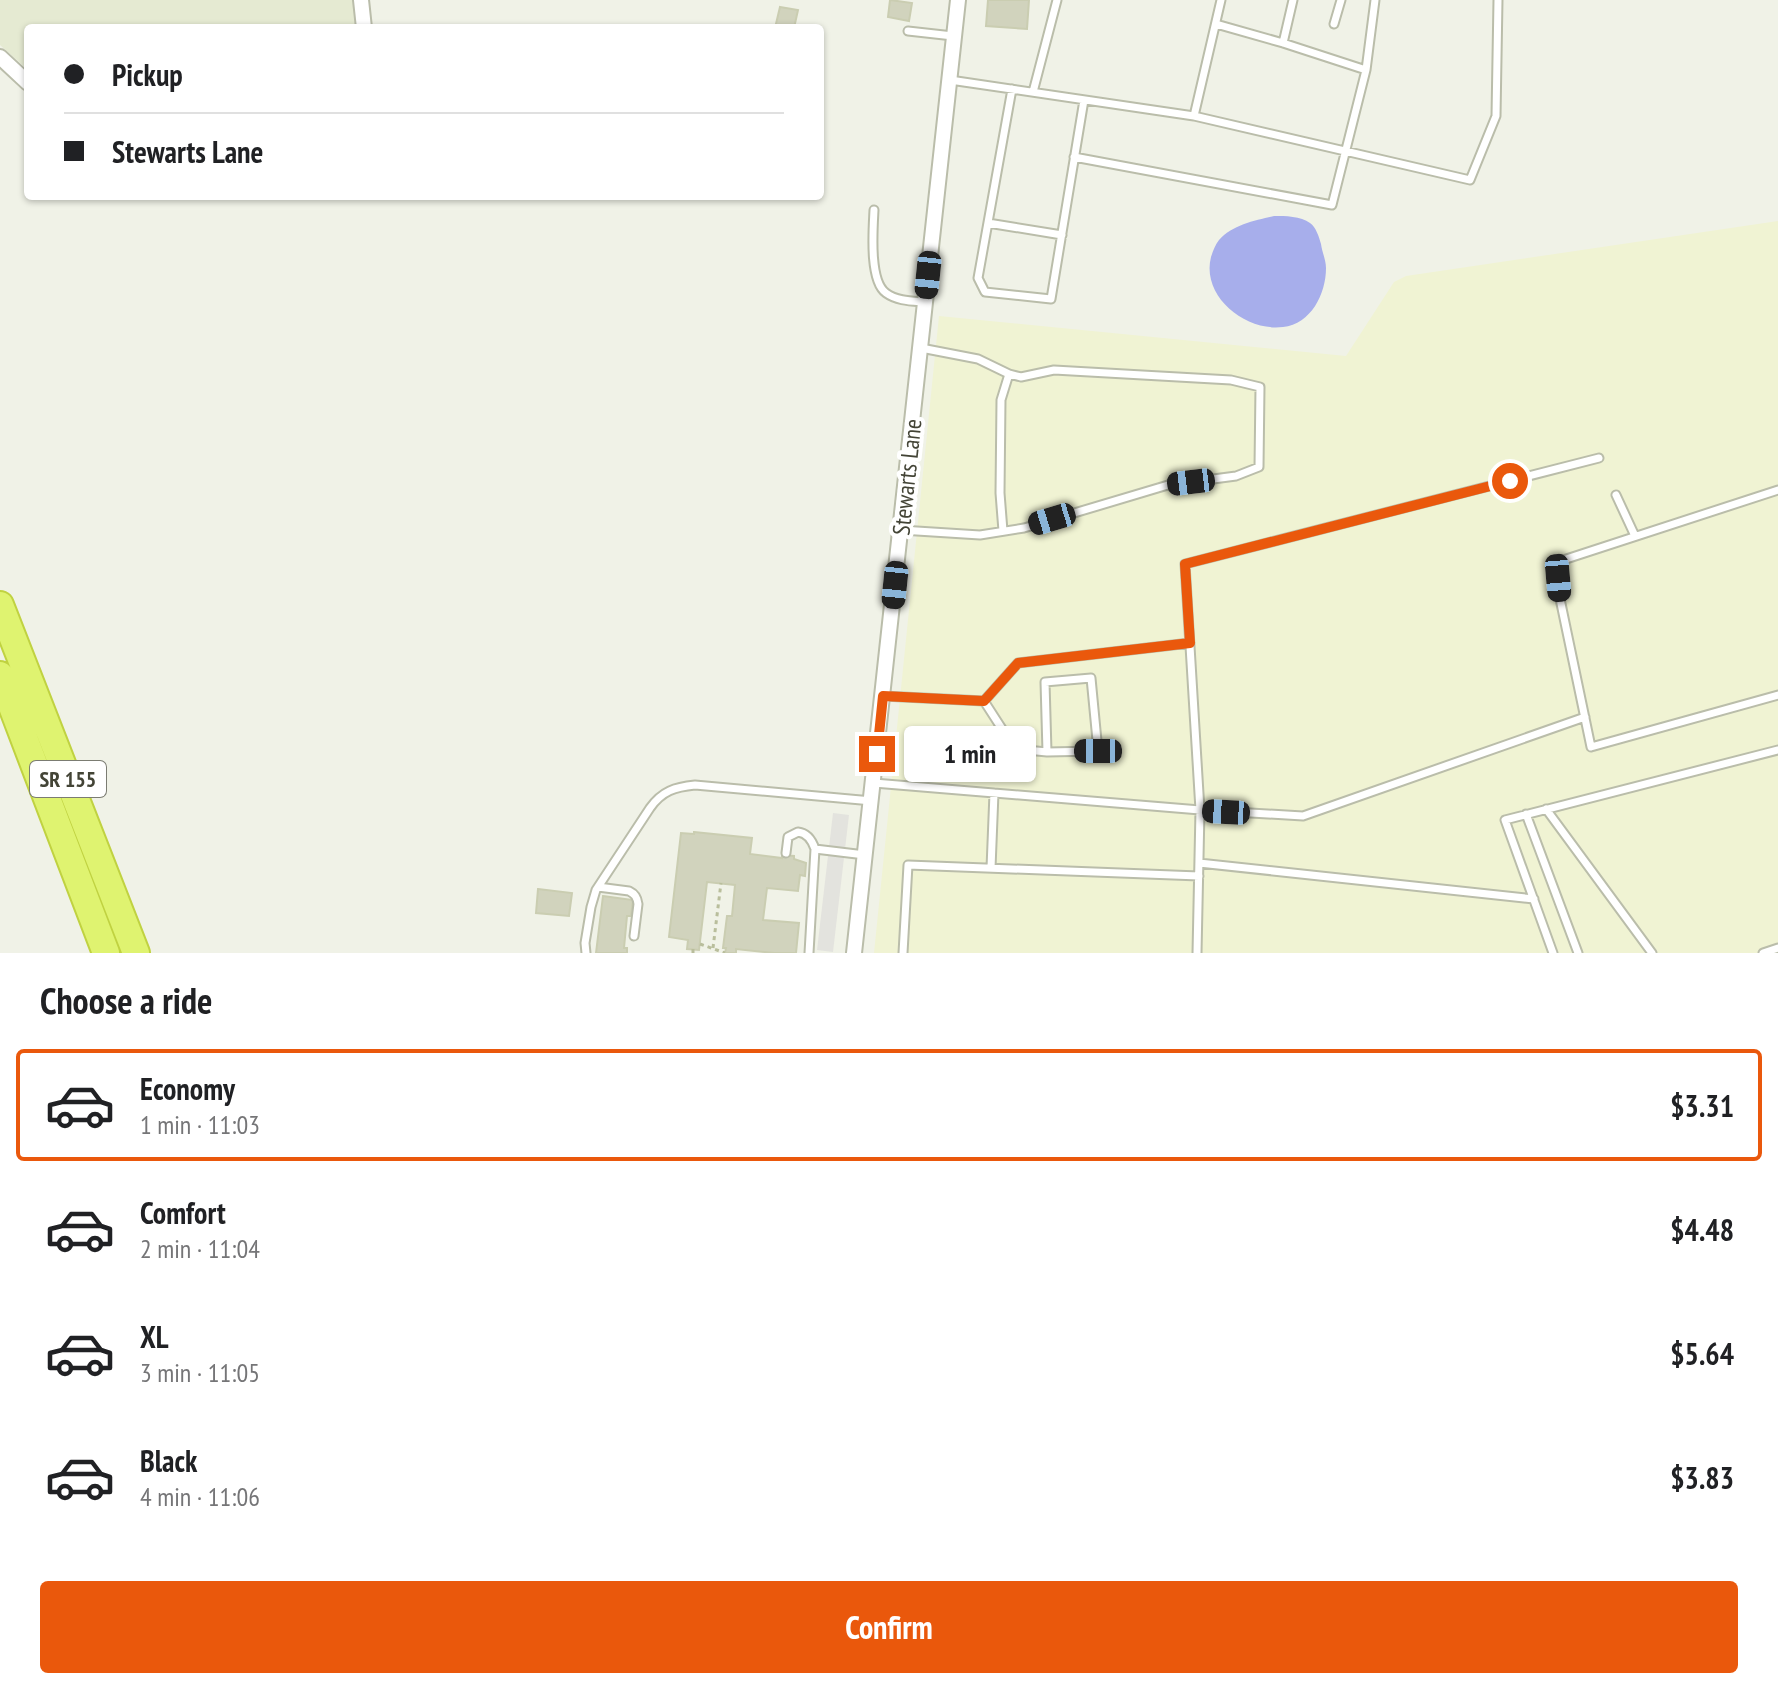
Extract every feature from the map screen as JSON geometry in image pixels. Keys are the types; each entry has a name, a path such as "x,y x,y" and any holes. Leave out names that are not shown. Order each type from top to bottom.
{"highway":[{"name":"SR 155","path":"0,605 136,953"},
{"name":"SR 155","path":"0,675 106,953"}],"street":[{"path":"361,0 364,24"},
{"name":"Stewarts Lane","path":"854,953 958,0"},
{"path":"0,57 24,79"}],"lane":[{"path":"1033,92 1057,0"},
{"path":"1194,116 1221,0"},
{"path":"1283,43 1293,0"},
{"path":"1334,24 1341,0"},
{"path":"1074,157 1332,205 1366,70 1375,0"},
{"path":"949,80 1194,116 1470,180 1496,116 1498,0"},
{"path":"1216,24 1366,70"},
{"path":"908,31 954,36"},
{"path":"1012,89 978,278 985,292 1051,299 1084,100"},
{"path":"874,210 877,283 882,291 892,297 925,303"},
{"path":"988,223 1062,235"},
{"path":"901,529 980,535 1024,528 1168,485 1236,476 1259,467 1260,387 1231,380 1054,370 1021,377 978,359 921,348"},
{"path":"1003,531 1000,493 1001,400 1009,374"},
{"path":"1197,953 1200,810 1185,564 1599,458"},
{"path":"1778,490 1557,562 1559,594 1591,747 1778,695"},
{"path":"1616,495 1635,536"},
{"path":"984,701 1018,663 1190,643"},
{"path":"984,701 1015,749 1047,752 1098,751 1091,678 1045,682 1047,752"},
{"path":"883,696 984,701"},
{"path":"874,783 1303,816 1585,717"},
{"path":"1553,953 1505,820 1778,750"},
{"path":"586,953 591,907 598,887 656,799 665,792 678,787 717,787 872,801"},
{"path":"991,868 994,793"},
{"path":"1546,809 1652,953"},
{"path":"1526,814 1578,953"},
{"path":"786,853 788,837 798,832 806,834 815,849 809,953"},
{"path":"815,849 865,855"},
{"path":"1199,863 1534,899"},
{"path":"903,953 908,865 1199,876"},
{"path":"598,887 633,893 638,904 634,936"},
{"path":"1763,953 1778,948"}],"path":[{"path":"713,948 721,883"},
{"path":"700,944 725,953"}],"shaded area":[{"path":"0,0 353,0 357,24 24,24 24,66 0,45"},
{"path":"1778,221 1778,953 874,953 939,316 1346,356 1394,282 1406,276"},
{"path":"833,813 849,815 833,952 817,950"}],"water":[{"path":"1274,216 1298,218 1312,225 1326,265 1323,288 1315,306 1302,320 1283,327 1254,324 1229,308 1219,298 1210,271 1213,250 1224,235 1245,224"}],"building":[{"path":"890,0 912,3 909,21 888,17"},
{"path":"988,0 1029,0 1027,29 986,26"},
{"path":"780,7 798,10 795,24 776,24"},
{"path":"681,833 752,838 750,854 782,858 782,855 794,856 794,859 806,863 805,876 800,875 798,891 767,888 763,920 799,923 796,953 736,949 736,953 725,953 727,916 732,916 735,885 707,882 699,950 687,949 688,940 669,937"},
{"path":"538,889 572,893 569,916 536,913"},
{"path":"603,896 633,900 631,916 627,916 624,948 627,948 627,953 596,953"}],"route":[{"path":"877,754 883,696 984,701 1018,663 1190,643 1185,564 1510,481"}]}
